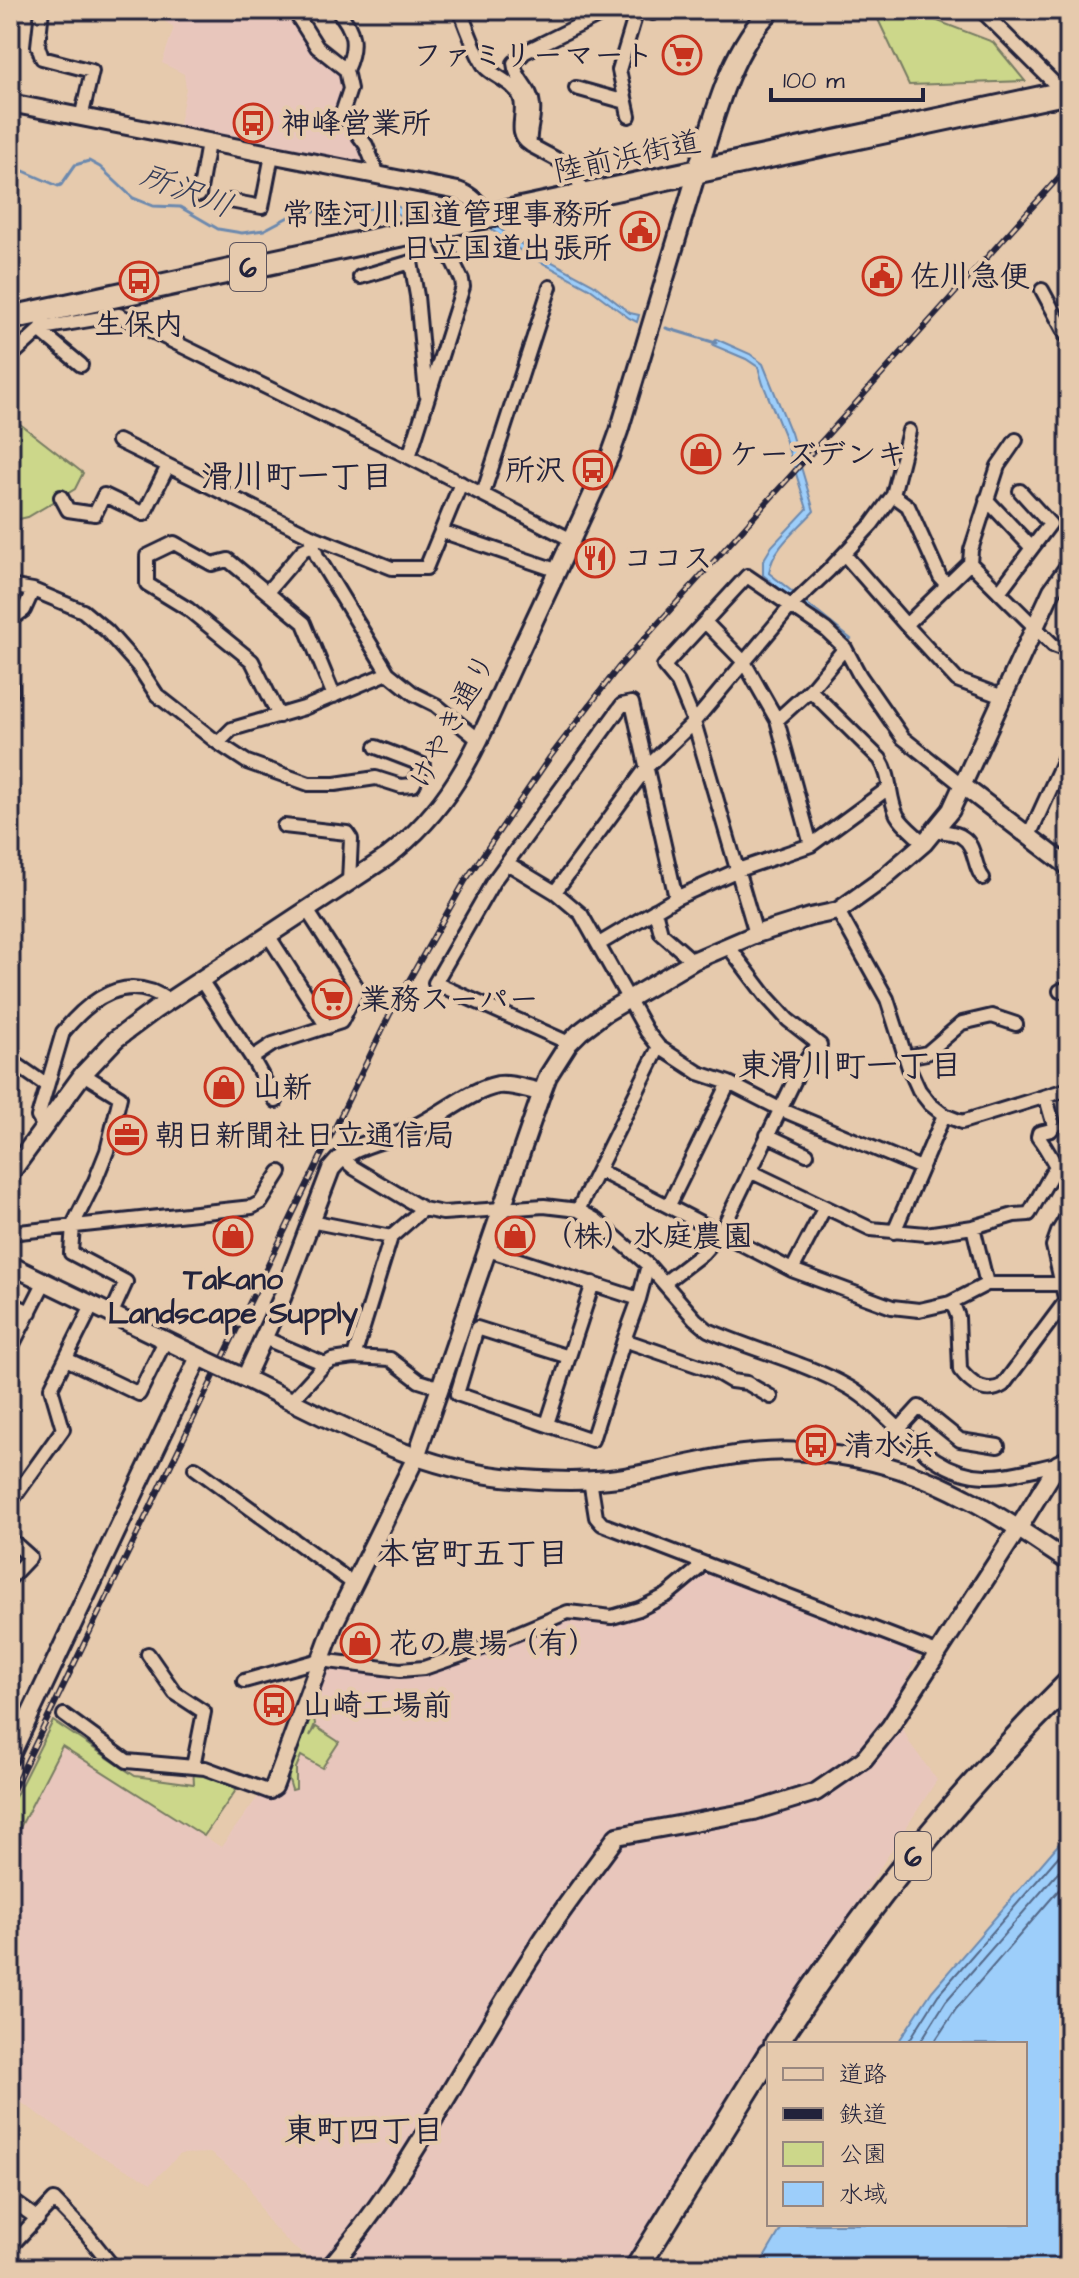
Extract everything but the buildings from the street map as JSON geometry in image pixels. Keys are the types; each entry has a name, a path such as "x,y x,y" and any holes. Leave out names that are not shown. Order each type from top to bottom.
{"highway":[{"name":"陸前浜街道","path":"10,318 42,320 411,247 436,227 1067,93"},
{"name":"6","path":"777,2042 850,1937 923,1843 987,1768 1069,1683"},
{"path":"637,2268 767,2058"}],"main road":[{"path":"697,172 732,69 750,35 771,10"}],"street":[{"path":"42,10 38,46 42,58 92,71 81,118"},
{"path":"297,10 298,17 317,47 346,70"},
{"path":"460,10 484,66 516,90 521,99 520,134 524,141 576,173 582,195"},
{"path":"530,145 528,134 533,104 515,73 514,63 525,52 610,10"},
{"path":"576,88 628,109 619,70 638,10 653,13 657,10"},
{"path":"981,10 1067,93"},
{"path":"343,12 355,41 346,70 350,89 342,113 366,145 378,175"},
{"path":"10,103 469,194 486,216"},
{"path":"199,195 208,143"},
{"path":"230,201 262,207 272,155"},
{"name":"けやき通り","path":"10,1174 83,1074 116,1039 387,857 427,822 452,790 479,740 557,573 619,431 697,172"},
{"path":"409,457 463,287 436,227"},
{"path":"360,277 411,247 427,398"},
{"path":"483,494 550,287"},
{"path":"1042,290 1069,340"},
{"path":"10,357 42,320 119,315 572,540"},
{"path":"42,320 44,334 81,365"},
{"path":"555,892 647,767 694,722 791,606 872,524 893,495 909,431"},
{"path":"906,625 970,563 971,550 998,466 1016,440"},
{"path":"118,441 311,540 392,568 426,568 461,483"},
{"path":"61,497 68,510 95,514 104,495 144,514 168,466"},
{"path":"999,592 1050,524 1020,491"},
{"path":"893,495 908,506 940,577 947,585"},
{"path":"986,499 1032,548"},
{"path":"441,531 557,573"},
{"path":"267,592 311,540"},
{"path":"311,540 317,556 388,673 414,694 436,705 479,740"},
{"path":"279,716 252,661 188,609 147,584 147,556 174,543 212,564 228,560 304,623 334,696"},
{"path":"844,554 957,680 1003,697"},
{"path":"970,563 1053,645 1069,651"},
{"path":"64,1715 127,1761 205,1768 270,1792 334,1624 416,1457 542,1092 548,1076 569,1043 629,999 693,961 756,934 838,911 880,881 930,837 947,818 1034,627 1052,590 1069,566"},
{"path":"756,934 694,722 678,683 664,666 747,576 826,630 845,648 860,676 903,738 1069,867"},
{"path":"10,586 33,590 83,611 107,631 138,666 157,695 247,762 309,784 376,778 401,786 413,785 423,765 376,747"},
{"path":"10,620 24,610 33,590"},
{"path":"705,622 744,662 777,720 811,845"},
{"path":"777,720 810,690 845,648"},
{"path":"10,670 12,692"},
{"path":"218,743 232,729 279,716 388,673"},
{"path":"810,690 880,759 888,771 896,813 905,826 930,837 961,835 971,845 983,878"},
{"path":"569,1043 435,983 493,882 622,705 632,703 676,898"},
{"path":"1029,836 1069,748"},
{"path":"599,944 676,898 738,870 811,845 890,787"},
{"path":"284,826 347,833 351,839 349,882"},
{"path":"507,863 555,892 581,914 647,1032 659,1047 699,1073 729,1083 780,1109 921,1168"},
{"path":"252,1058 273,1044 341,1022 358,989 307,910"},
{"path":"655,910 661,933 693,961"},
{"path":"838,911 887,999 919,1090 944,1115 962,1122 1069,1089"},
{"path":"268,935 327,1027"},
{"path":"664,1283 703,1253 720,1234 799,1071 820,1045 788,1020 728,946"},
{"path":"201,980 276,1101"},
{"path":"44,1127 38,1117 63,1032 95,1000 109,991 124,988 159,993 169,1001"},
{"path":"906,1057 927,1053 962,1023 992,1016 1016,1024"},
{"path":"578,1210 659,1047"},
{"path":"10,1060 46,1085"},
{"path":"83,1074 120,1097 107,1151 73,1225 71,1253 126,1282 111,1315"},
{"path":"669,1205 729,1083"},
{"path":"245,1378 292,1274 331,1169 341,1157 373,1142 411,1130 477,1092 502,1084 542,1092"},
{"path":"1046,1098 1054,1126 1039,1133 1038,1137 1069,1187"},
{"path":"894,1232 944,1115"},
{"path":"767,1135 807,1154"},
{"path":"341,1157 423,1209 443,1213 544,1206 578,1210 596,1220 648,1265 708,1330 831,1378 874,1405 939,1463 972,1475 998,1475 1063,1462"},
{"path":"750,1171 871,1229 926,1234 1029,1214 1055,1168"},
{"path":"598,1170 792,1270 892,1307 919,1310 950,1303 987,1284 1060,1284"},
{"path":"10,1233 252,1207 261,1202 280,1172"},
{"path":"792,1270 825,1207"},
{"path":"354,1357 391,1237 423,1209"},
{"path":"950,1303 958,1317 960,1370 974,1384 995,1390 1003,1385 1067,1309 1053,1246 1069,1214"},
{"path":"310,1221 391,1237"},
{"path":"973,1227 987,1284"},
{"path":"488,1250 639,1299"},
{"path":"10,1265 367,1438 416,1457 485,1474 525,1479 590,1480 768,1451 852,1457 904,1470 966,1497 1069,1562"},
{"path":"569,1357 477,1328 457,1394 592,1440 648,1265"},
{"path":"10,1339 14,1342 44,1283"},
{"path":"547,1424 593,1283"},
{"path":"10,1303 30,1312"},
{"path":"10,1503 63,1429 51,1388 92,1306"},
{"path":"264,1338 325,1364"},
{"path":"624,1340 714,1371 731,1381 747,1383 771,1397"},
{"path":"66,1359 139,1394 165,1341"},
{"path":"291,1401 325,1364 354,1357 390,1359 419,1381 441,1388"},
{"path":"10,1757 76,1613 203,1359"},
{"path":"899,1429 919,1407 960,1440 998,1446"},
{"path":"329,2268 384,2198 412,2156 539,1946 617,1836 754,1811 816,1792 864,1759 890,1727 1063,1462"},
{"path":"195,1468 354,1584"},
{"path":"590,1480 596,1517 602,1524 937,1653"},
{"path":"10,1539 30,1557 10,1578"},
{"path":"244,1681 320,1660 400,1670 424,1668 568,1612 612,1617 639,1609 667,1595 701,1563"},
{"path":"148,1654 175,1693 204,1712 193,1767"},
{"path":"10,1716 24,1729"},
{"path":"10,2199 38,2219"},
{"path":"10,2247 54,2200 114,2268"}],"shaded area":[{"path":"165,10 288,10 290,21 310,50 335,68 344,85 339,119 371,164 367,167 178,130 186,88 184,74 162,63 174,27 158,17"},
{"path":"697,1570 919,1651 900,1695 903,1728 909,1742 937,1780 621,2268 323,2268 293,2247 266,2219 246,2181 210,2153 180,2154 151,2183 101,2156 10,2095 10,1847 62,1745 221,1847 274,1775 327,1663 403,1671 568,1612 612,1617 639,1609"}],"green space":[{"path":"909,10 993,42 1025,81 909,85 875,13"},
{"path":"11,417 83,473 75,489 28,517 10,521"},
{"path":"313,1712 315,1724 310,1736 316,1727 339,1742 322,1768 301,1756 296,1768 296,1789 292,1790 287,1773 308,1716"},
{"path":"53,1721 135,1776 194,1784 193,1767 243,1780 204,1836 62,1746 10,1847 10,1807"}],"water":[{"path":"376,203 404,210 463,203 528,249 593,284 630,313 639,315 637,322 589,288 524,253 461,208 401,216 376,209 350,213 346,208"},
{"path":"716,339 750,354 763,364 791,433 814,511 780,547 769,573 851,639 846,643 763,575 763,561 772,546 807,509 758,367 713,345"},
{"path":"1069,1832 1069,2268 758,2268 783,2226 1027,2226 1027,2042 898,2042 932,1991"}],"waterway":[{"name":"所沢川","path":"10,165 58,186 75,165 89,161 100,167 133,198 153,206 180,207 218,229 242,233 264,230 308,210 337,215 351,210"},
{"name":"所沢川","path":"666,328 716,343"}],"railway":[{"path":"10,1796 390,1014 465,881 550,757 618,668 1069,166"}],"place":[{"name":"ファミリーマート","path":"682,55"},
{"name":"神峰営業所","path":"253,123"},
{"name":"常陸河川国道管理事務所 日立国道出張所","path":"640,231"},
{"name":"佐川急便","path":"882,276"},
{"name":"生保内","path":"139,281"},
{"name":"ケーズデンキ","path":"701,454"},
{"name":"所沢","path":"593,470"},
{"name":"ココス","path":"595,558"},
{"name":"業務スーパー","path":"332,999"},
{"name":"山新","path":"224,1087"},
{"name":"朝日新聞社日立通信局","path":"127,1135"},
{"name":"Takano Landscape Supply","path":"233,1236"},
{"name":"（株）水庭農園","path":"515,1236"},
{"name":"清水浜","path":"816,1445"},
{"name":"花の農場（有）","path":"360,1643"},
{"name":"山崎工場前","path":"274,1705"}],"district":[{"name":"滑川町一丁目","path":"297,476"},
{"name":"東滑川町一丁目","path":"850,1065"},
{"name":"本宮町五丁目","path":"473,1553"},
{"name":"東町四丁目","path":"364,2130"}]}
